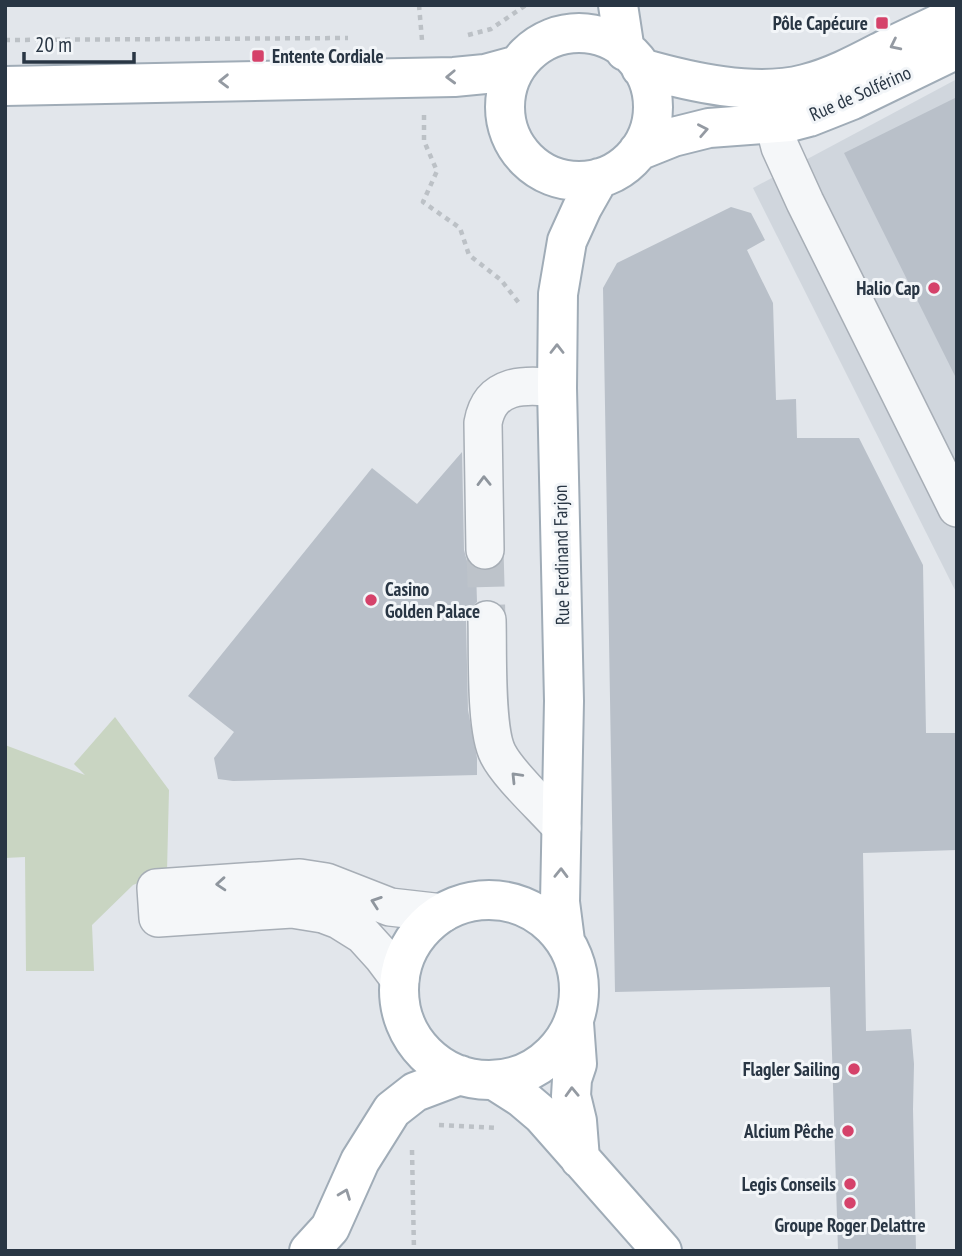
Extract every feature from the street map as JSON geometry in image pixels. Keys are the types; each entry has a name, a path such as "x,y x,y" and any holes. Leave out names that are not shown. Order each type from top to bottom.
{"main road":[{"path":"549,40 566,5"},
{"path":"618,5 633,59 650,88 652,110 648,131 638,151 621,168 599,178 576,181 554,177 534,166 519,150 509,130 505,108 508,86 518,65 532,51 549,40 583,34 606,38 633,59"},
{"name":"Rue de Solférino","path":"633,59 709,84 786,88 835,74 957,15"},
{"name":"Rue de Solférino","path":"638,151 685,133 709,128 774,124 809,117 957,49"},
{"path":"5,86 425,78 485,74 518,65"},
{"name":"Rue Ferdinand Farjon","path":"565,941 560,902 564,701 557,388 558,294 563,256 574,224 599,178"},
{"path":"580,1159 577,1121 571,1096 572,1079 577,1064 574,1023 580,996 579,980 576,963 565,941 552,925 537,913 510,902 471,901 443,913 416,937 407,953 400,980 399,998 403,1017 416,1042 435,1062 522,1098 542,1115 580,1159 662,1251"},
{"path":"309,1251 330,1228 360,1161 392,1110 415,1092 477,1078 519,1075 542,1063 561,1045 574,1023"}],"street":[{"path":"774,124 780,146 805,202 957,508"},
{"path":"485,550 483,423 488,405 500,393 529,384 557,388"},
{"path":"487,620 491,724 496,753 562,828"},
{"path":"400,980 373,945 352,928 290,894 326,882 390,907 443,913"}],"path":[{"path":"463,35 491,29 526,5"},
{"path":"408,37 433,37"},
{"path":"5,40 353,38"},
{"path":"425,78 424,141 437,171 423,202 460,228 469,255 500,279 521,305 522,314"},
{"path":"412,1138 414,1251"}],"shaded area":[{"path":"957,79 957,594 753,188"}],"green space":[{"path":"115,717 169,790 167,871 133,885 92,925 94,971 26,971 25,857 5,858 5,745 85,775 74,764"}],"building":[{"name":"Halio Cap","path":"957,97 957,380 844,153"},
{"path":"731,207 751,213 765,240 747,250 773,303 776,400 796,399 797,438 859,438 923,565 926,733 957,733 957,850 863,853 866,1031 911,1029 914,1064 916,1251 838,1251 830,987 615,992 603,288 617,263"},
{"name":"Casino Golden Palace","path":"462,452 464,550 467,561 476,569 477,602 469,609 466,620 468,710 477,758 477,775 233,781 218,779 214,758 234,732 188,696 372,468 417,504"}],"tunnel":[{"path":"485,550 487,620"}],"place":[{"name":"Pôle Capécure","path":"882,23"},
{"name":"Entente Cordiale","path":"258,56"},
{"name":"Halio Cap","path":"934,288"},
{"name":"Casino Golden Palace","path":"371,600"},
{"name":"Flagler Sailing","path":"854,1069"},
{"name":"Alcium Pêche","path":"848,1131"},
{"name":"Legis Conseils","path":"850,1184"},
{"name":"Groupe Roger Delattre","path":"850,1203"}]}
